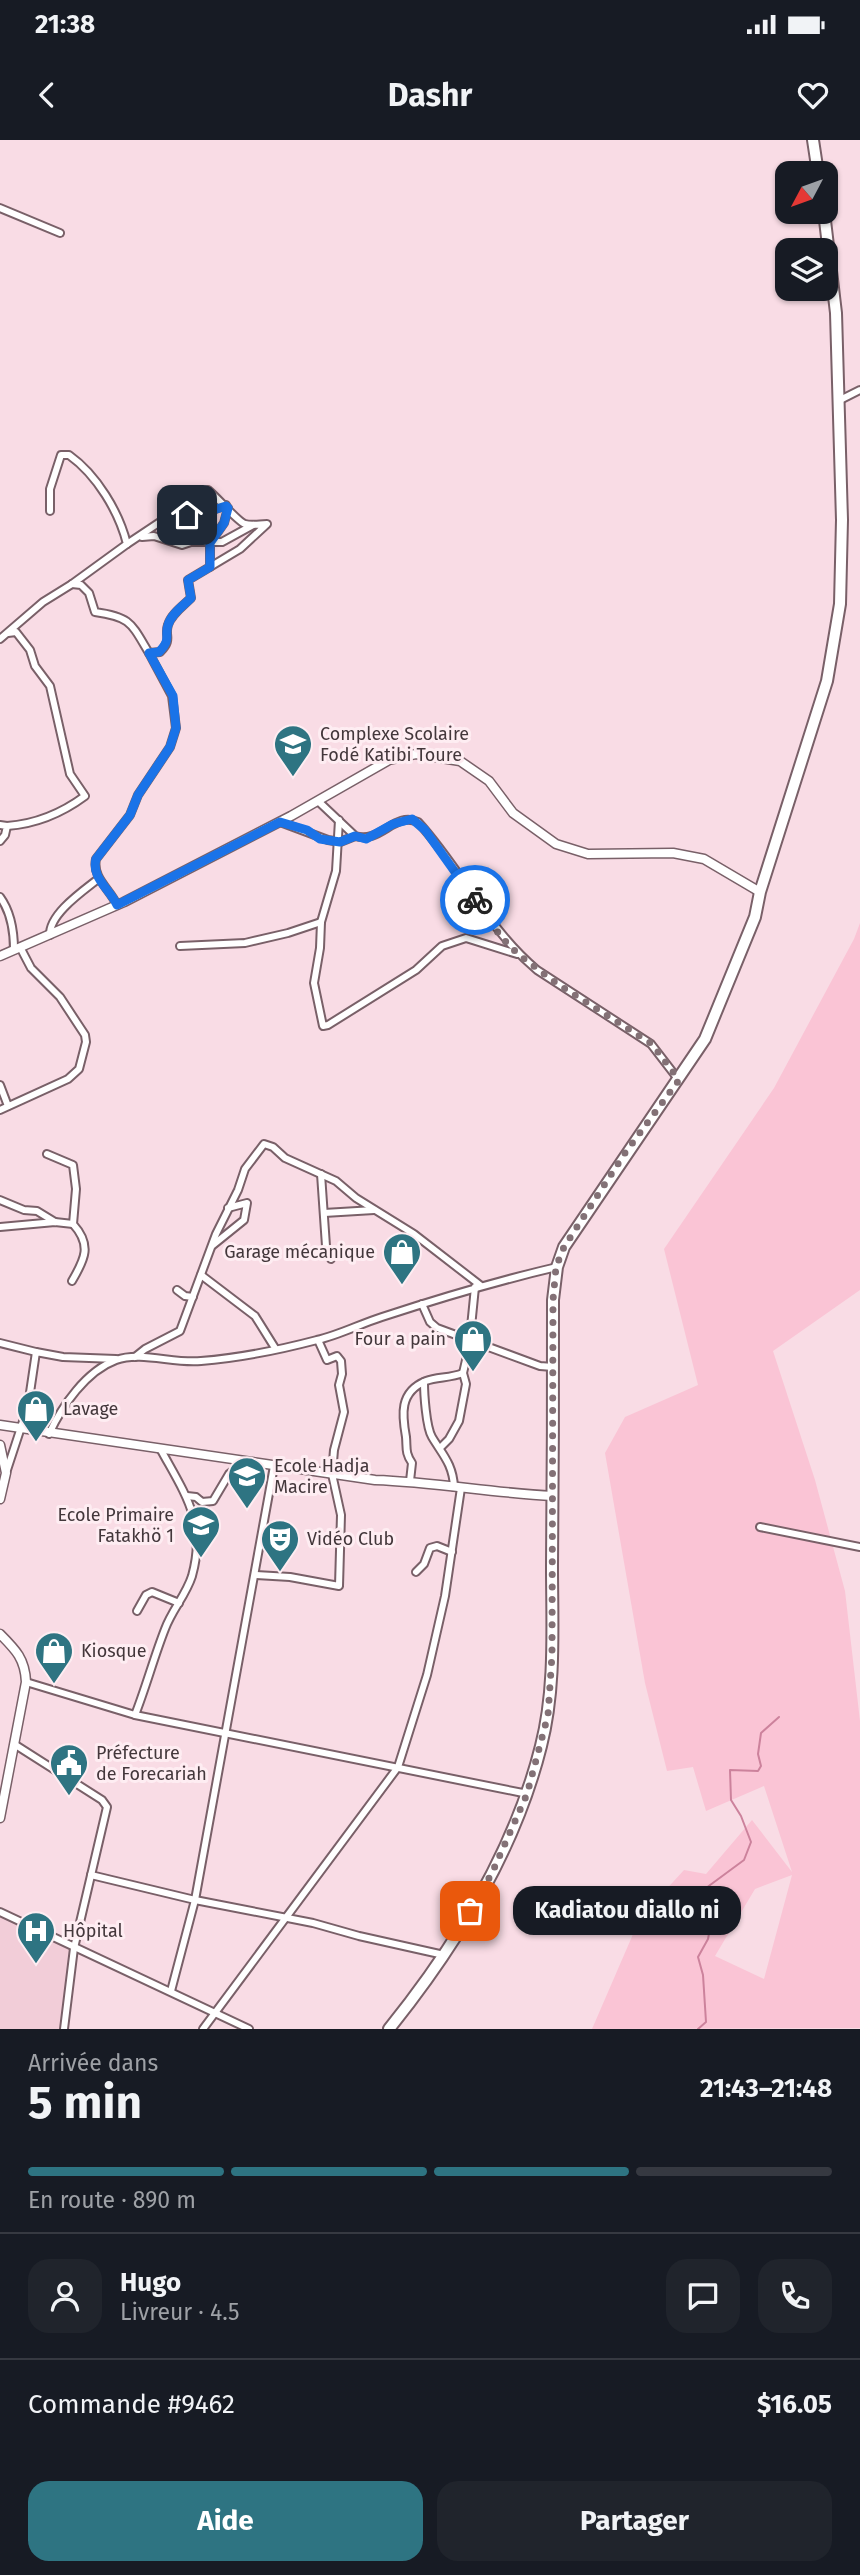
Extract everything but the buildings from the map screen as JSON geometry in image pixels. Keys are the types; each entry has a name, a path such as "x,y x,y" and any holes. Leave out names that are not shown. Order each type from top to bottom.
{"highway":[{"path":"813,140 816,161"},
{"path":"389,2029 446,1955 492,1873 527,1794 548,1715 552,1655 553,1300 556,1267 564,1247 625,1153 705,1040 755,917 760,891 827,681 840,604 842,520 836,313 825,224"}],"street":[{"path":"0,208 60,233"},
{"path":"838,401 860,390"},
{"path":"50,511 50,489 61,455 69,455 97,482 119,522 127,544"},
{"path":"0,639 43,601 208,490 227,507 237,521 254,525"},
{"path":"172,513 192,514 227,507"},
{"path":"210,567 210,543 224,523 227,507"},
{"path":"136,538 154,536 182,545 191,541 210,543 229,540 239,531 254,525 266,523 267,526 240,549 188,580 191,598 176,611 168,625 169,637 163,648 159,652 149,653"},
{"path":"72,584 81,585 89,593 95,612 116,615 131,623 173,696 176,728 170,747 138,795 130,815 96,859 94,866 98,879 113,895 117,905"},
{"path":"0,841 5,835 4,825 28,824 62,811 85,796 70,774 50,686 35,666 30,650 16,632 7,633"},
{"path":"0,956 117,905 280,822 388,760 416,754 460,761 489,781 513,813 556,844 588,854 673,853 704,859 760,891"},
{"path":"318,801 355,836 366,839 404,820 412,819 418,822 502,938 519,955 547,977 652,1044 679,1080"},
{"path":"339,820 336,871 321,922 314,983 323,1026 416,970 442,946 466,938 519,955"},
{"path":"280,822 307,830 320,839 346,841 355,836"},
{"path":"50,935 49,929 69,901 98,879"},
{"path":"0,897 5,904 17,949 31,968 60,996 85,1035 86,1042 79,1069 68,1079 0,1110"},
{"path":"180,946 245,943 321,922"},
{"path":"0,1085 8,1106"},
{"path":"135,1357 180,1331 245,1169 264,1144 273,1147 285,1158 336,1181 414,1234 478,1286"},
{"path":"47,1154 73,1164 76,1189 73,1224"},
{"path":"321,1174 326,1246 331,1259"},
{"path":"0,1200 24,1210 37,1211 55,1222"},
{"path":"212,1246 244,1220 247,1203 228,1208"},
{"path":"324,1213 376,1210"},
{"path":"0,1227 55,1222 73,1224 84,1236 85,1253 72,1281"},
{"path":"0,1343 63,1357 135,1357 200,1362 318,1340 358,1324 478,1286 556,1267"},
{"path":"201,1275 255,1317 275,1348"},
{"path":"441,1447 459,1421 466,1384 463,1373 478,1286"},
{"path":"177,1290 185,1296 193,1297"},
{"path":"422,1304 433,1326 528,1362 553,1367"},
{"path":"256,1576 290,1577 339,1586 341,1515 332,1474 334,1450 345,1412 339,1385 341,1361 337,1356 327,1360 318,1340"},
{"path":"0,1499 27,1406 36,1352"},
{"path":"49,1434 61,1408 74,1393 104,1365 118,1359"},
{"path":"410,1481 412,1463 406,1455 406,1440 402,1427 408,1395 424,1382 463,1373"},
{"path":"204,2029 398,1767 427,1675 445,1595 458,1487 441,1447 431,1436 424,1382"},
{"path":"0,1425 376,1480 410,1481 506,1494 553,1496"},
{"path":"0,1445 6,1473"},
{"path":"135,1715 166,1627 192,1576 198,1537 194,1513 187,1496 161,1450"},
{"path":"187,1496 196,1497 202,1502 213,1501 229,1474 244,1462"},
{"path":"171,1991 195,1900 274,1466"},
{"path":"760,1527 860,1547"},
{"path":"416,1572 424,1564 430,1548 437,1546 452,1552"},
{"path":"137,1611 146,1595 152,1592 179,1603"},
{"path":"0,1634 17,1650 23,1660 26,1682 0,1818"},
{"path":"26,1682 135,1715 527,1794"},
{"path":"14,1744 106,1803 74,1948 64,2029"},
{"path":"92,1875 446,1955"},
{"path":"0,1912 250,2029"}],"shaded area":[{"path":"860,923 860,1290 773,1351 815,1480 845,1591 860,1721 860,2028 592,2029 640,1918 684,1870 706,1874 752,1820 792,1872 764,1786 706,1811 693,1767 667,1771 645,1683 605,1453 625,1417 698,1385 664,1249 774,1088","holes":["792,1875 764,1979 715,1956 755,1889"]},
{"name":"Hôpital","path":"0,1912 74,1948 64,2029 0,2029"}],"waterway":[{"path":"698,2029 706,2022 703,1975 698,1957 708,1939 711,1923 697,1904 702,1891 744,1860 751,1842 741,1816 731,1800 730,1770 758,1771 761,1766 758,1754 761,1733 779,1717"}],"way so far":[{"path":"470,1911 492,1873 527,1794 548,1715 552,1655 553,1300 556,1267 564,1247 625,1153 679,1080 652,1044 559,985 519,955 502,938 475,900"}],"place":[{"name":"Complexe Scolaire Fodé Katibi Toure","path":"293,778"},
{"name":"Garage mécanique","path":"402,1286"},
{"name":"Four a pain","path":"473,1373"},
{"name":"Lavage","path":"36,1443"},
{"name":"Ecole Hadja Macire","path":"247,1510"},
{"name":"Ecole Primaire Fatakhö 1","path":"201,1559"},
{"name":"Vidéo Club","path":"280,1573"},
{"name":"Kiosque","path":"54,1685"},
{"name":"Préfecture de Forecariah","path":"69,1797"},
{"name":"Kadiatou diallo ni","path":"470,1911"},
{"name":"Hôpital","path":"36,1965"}],"route":[{"path":"187,515 226,506 228,508 224,523 210,543 210,567 188,580 191,598 176,611 168,625 169,637 163,648 159,652 149,653 173,696 176,728 170,747 138,795 130,815 96,859 94,866 98,879 113,895 117,905 280,822 307,830 320,839 340,842 355,836 366,839 393,824 412,819 425,830 475,900"}]}
